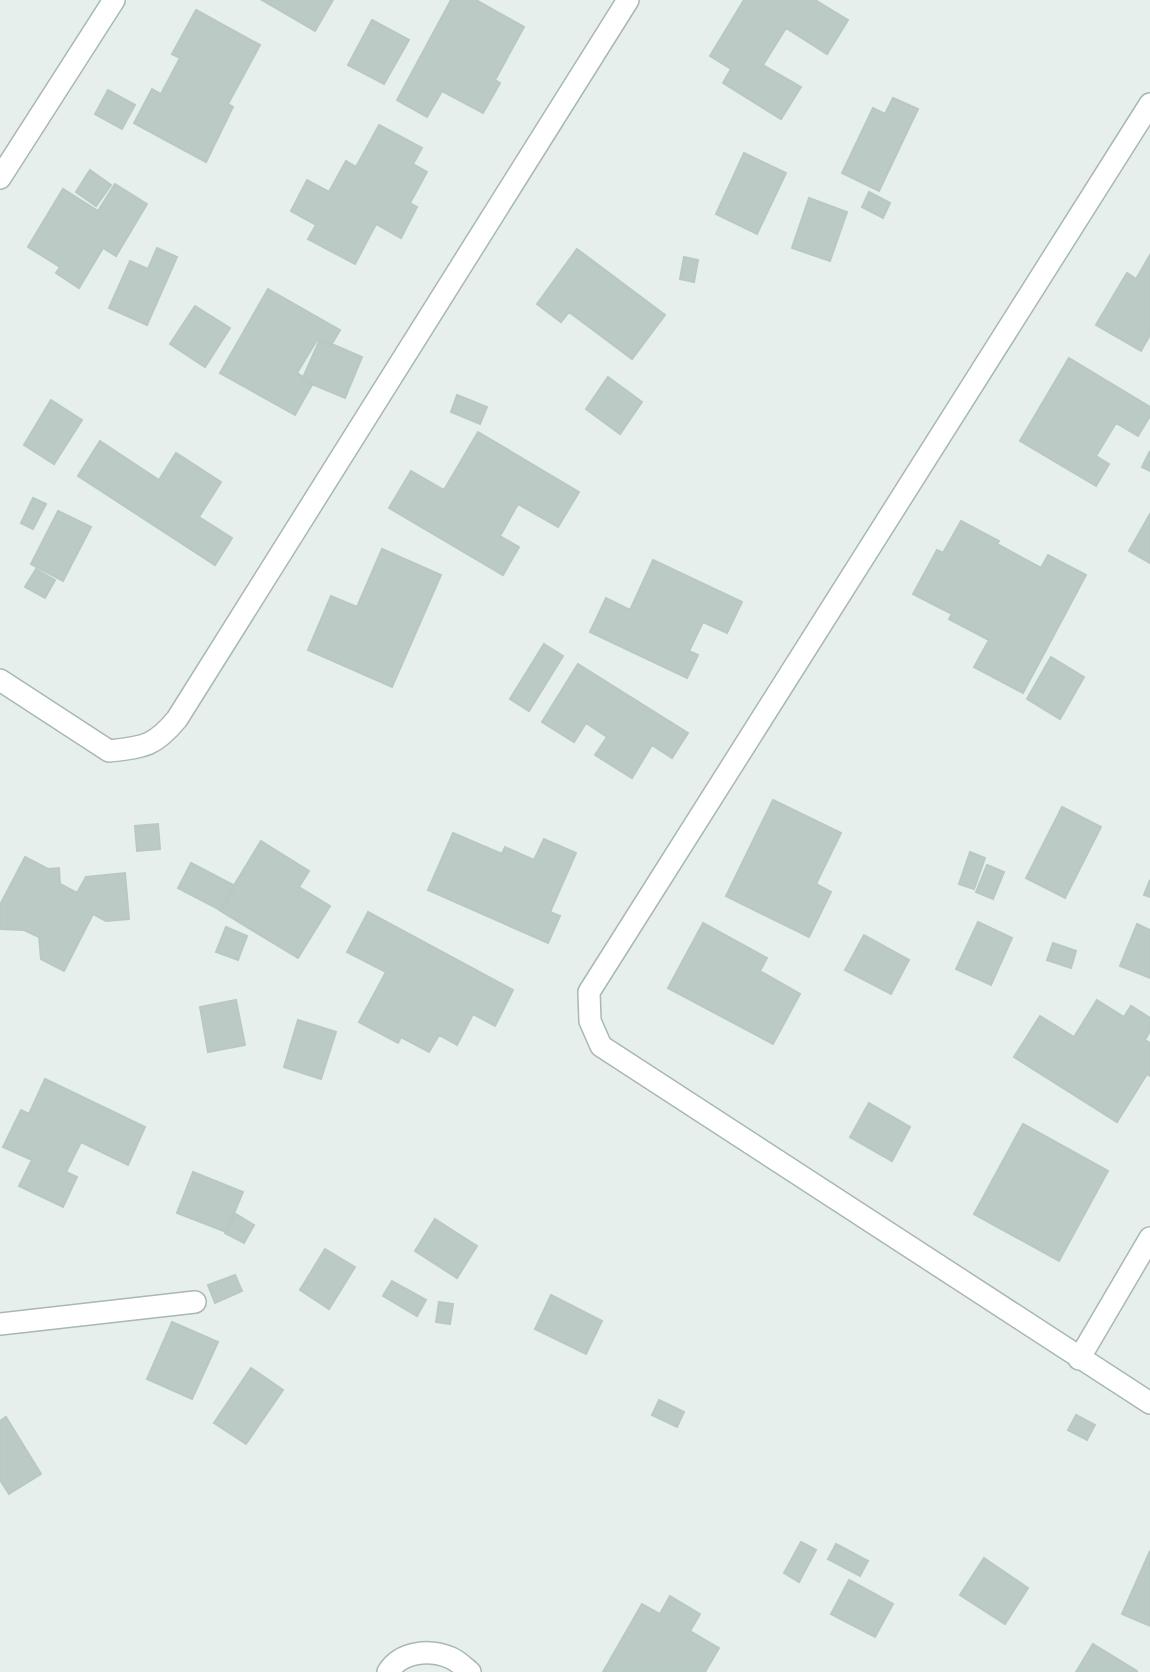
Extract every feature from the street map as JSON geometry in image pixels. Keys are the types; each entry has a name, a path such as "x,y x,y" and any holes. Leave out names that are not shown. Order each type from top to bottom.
{"street":[{"path":"0,178 114,0"},
{"path":"0,680 109,751 142,747 162,737 177,719 628,0"},
{"path":"1150,104 589,992 590,1021 601,1046 1150,1403"},
{"path":"1079,1359 1150,1238"},
{"path":"0,1324 195,1302"},
{"path":"388,1672 393,1665 419,1651 452,1658 470,1672"}],"building":[{"path":"262,0 333,0 315,31"},
{"path":"451,0 476,0 524,27 495,80 500,83 483,113 442,91 427,117 397,100"},
{"path":"744,0 815,0 848,20 827,54 786,28 763,65 801,87 781,119 723,83 731,69 710,56"},
{"path":"196,10 260,45 228,104 233,107 206,162 134,123 152,89 161,94 180,58 172,54"},
{"path":"372,20 409,40 384,84 348,65"},
{"path":"108,90 135,105 122,129 95,114"},
{"path":"893,98 918,109 879,191 842,173 873,108 885,114"},
{"path":"379,125 422,148 413,164 427,172 410,203 417,207 401,238 376,224 355,264 308,239 316,225 291,211 307,180 329,192 346,161 356,167"},
{"path":"744,153 786,173 757,234 716,214"},
{"path":"90,170 111,185 96,206 76,192"},
{"path":"115,184 147,204 116,256 103,248 79,288 56,273 60,267 28,247 63,189 98,211"},
{"path":"869,192 890,203 883,218 862,207"},
{"path":"809,198 847,212 830,261 792,248"},
{"path":"157,248 177,257 147,325 109,308 130,261 148,269"},
{"path":"577,249 665,315 632,359 569,312 561,322 537,304"},
{"path":"1150,255 1150,335 1141,351 1096,325 1127,273 1136,279"},
{"path":"684,257 698,260 694,282 680,279"},
{"path":"268,289 340,330 330,347 317,340 297,373 313,383 295,415 220,373"},
{"path":"195,306 230,328 205,367 170,344"},
{"path":"320,339 362,357 345,398 302,380"},
{"path":"1069,358 1150,407 1150,416 1138,436 1116,423 1096,456 1109,464 1096,486 1020,441"},
{"path":"608,377 642,402 620,434 586,409"},
{"path":"457,395 487,407 480,424 451,412"},
{"path":"51,400 82,420 54,464 24,445"},
{"path":"478,432 579,492 558,527 518,504 500,536 519,547 503,575 389,508 411,471 444,490"},
{"path":"100,441 159,480 176,453 221,482 199,517 232,538 215,565 78,476"},
{"path":"1150,451 1150,471 1142,467"},
{"path":"33,498 46,504 33,529 21,523"},
{"path":"58,511 91,527 63,581 31,564"},
{"path":"1150,514 1150,563 1129,551"},
{"path":"961,521 1041,568 1048,555 1086,575 1023,693 974,667 989,640 949,619 952,614 913,594 937,550 943,553"},
{"path":"382,549 441,575 392,687 308,650 331,596 357,607"},
{"path":"653,560 742,602 727,633 703,622 689,651 698,655 687,678 590,632 606,598 630,610"},
{"path":"36,569 55,580 45,598 25,587"},
{"path":"544,644 563,656 529,711 510,699"},
{"path":"1051,657 1084,677 1060,719 1027,699"},
{"path":"578,664 688,733 672,758 652,745 632,778 595,755 607,737 586,723 574,742 542,722"},
{"path":"773,800 841,833 816,884 831,892 809,937 726,896"},
{"path":"1062,807 1101,827 1065,898 1026,878"},
{"path":"158,824 160,849 137,851 135,826"},
{"path":"453,833 502,854 505,847 534,860 544,839 576,853 550,912 560,916 548,943 428,890"},
{"path":"261,841 309,871 299,887 330,906 298,958 219,910"},
{"path":"970,852 985,858 974,889 959,884"},
{"path":"25,857 48,869 59,868 60,884 77,893 86,877 125,873 129,919 106,921 93,914 64,971 41,959 39,937 24,930 0,929 0,905"},
{"path":"191,863 235,886 222,911 178,888"},
{"path":"987,865 1004,872 993,899 976,892"},
{"path":"1150,880 1150,897 1144,895"},
{"path":"368,912 513,990 495,1026 473,1014 457,1045 439,1035 429,1052 401,1037 398,1043 359,1022 386,972 347,952"},
{"path":"978,922 1012,938 991,985 956,969"},
{"path":"703,923 767,958 760,971 800,994 773,1044 668,988"},
{"path":"1137,924 1150,930 1150,978 1120,966"},
{"path":"226,927 247,936 238,960 216,952"},
{"path":"864,935 909,960 891,994 845,970"},
{"path":"1053,943 1076,951 1071,968 1047,960"},
{"path":"236,1000 245,1045 208,1052 200,1007"},
{"path":"1097,1000 1124,1017 1131,1006 1150,1018 1150,1031 1145,1040 1150,1043 1150,1076 1147,1074 1117,1122 1014,1057 1040,1016 1074,1037"},
{"path":"298,1020 336,1032 321,1079 284,1067"},
{"path":"45,1079 145,1127 128,1165 81,1142 66,1172 77,1177 63,1207 19,1186 32,1160 3,1147 21,1110 29,1114"},
{"path":"869,1103 910,1127 892,1161 850,1137"},
{"path":"1023,1124 1108,1171 1059,1261 974,1214"},
{"path":"193,1172 243,1192 226,1232 177,1213"},
{"path":"236,1214 254,1225 244,1243 225,1233"},
{"path":"435,1219 477,1246 457,1278 415,1251"},
{"path":"325,1249 355,1267 329,1309 300,1290"},
{"path":"235,1275 242,1291 215,1303 208,1285"},
{"path":"392,1281 426,1300 417,1316 383,1296"},
{"path":"551,1295 602,1321 586,1354 535,1329"},
{"path":"439,1302 453,1304 450,1324 436,1322"},
{"path":"172,1322 218,1342 192,1399 147,1379"},
{"path":"251,1368 283,1390 246,1444 214,1423"},
{"path":"659,1400 684,1412 677,1427 652,1415"},
{"path":"1076,1415 1095,1425 1087,1440 1068,1430"},
{"path":"6,1417 41,1474 9,1494 0,1480 0,1421"},
{"path":"801,1542 816,1550 799,1582 784,1573"},
{"path":"836,1544 868,1561 860,1576 828,1559"},
{"path":"1150,1551 1150,1626 1122,1614"},
{"path":"984,1558 1028,1588 1005,1624 960,1595"},
{"path":"849,1580 893,1604 875,1637 831,1614"},
{"path":"670,1596 700,1614 690,1631 719,1648 705,1672 603,1672 642,1604 660,1614"},
{"path":"1093,1644 1137,1671 1137,1672 1076,1672"}]}
